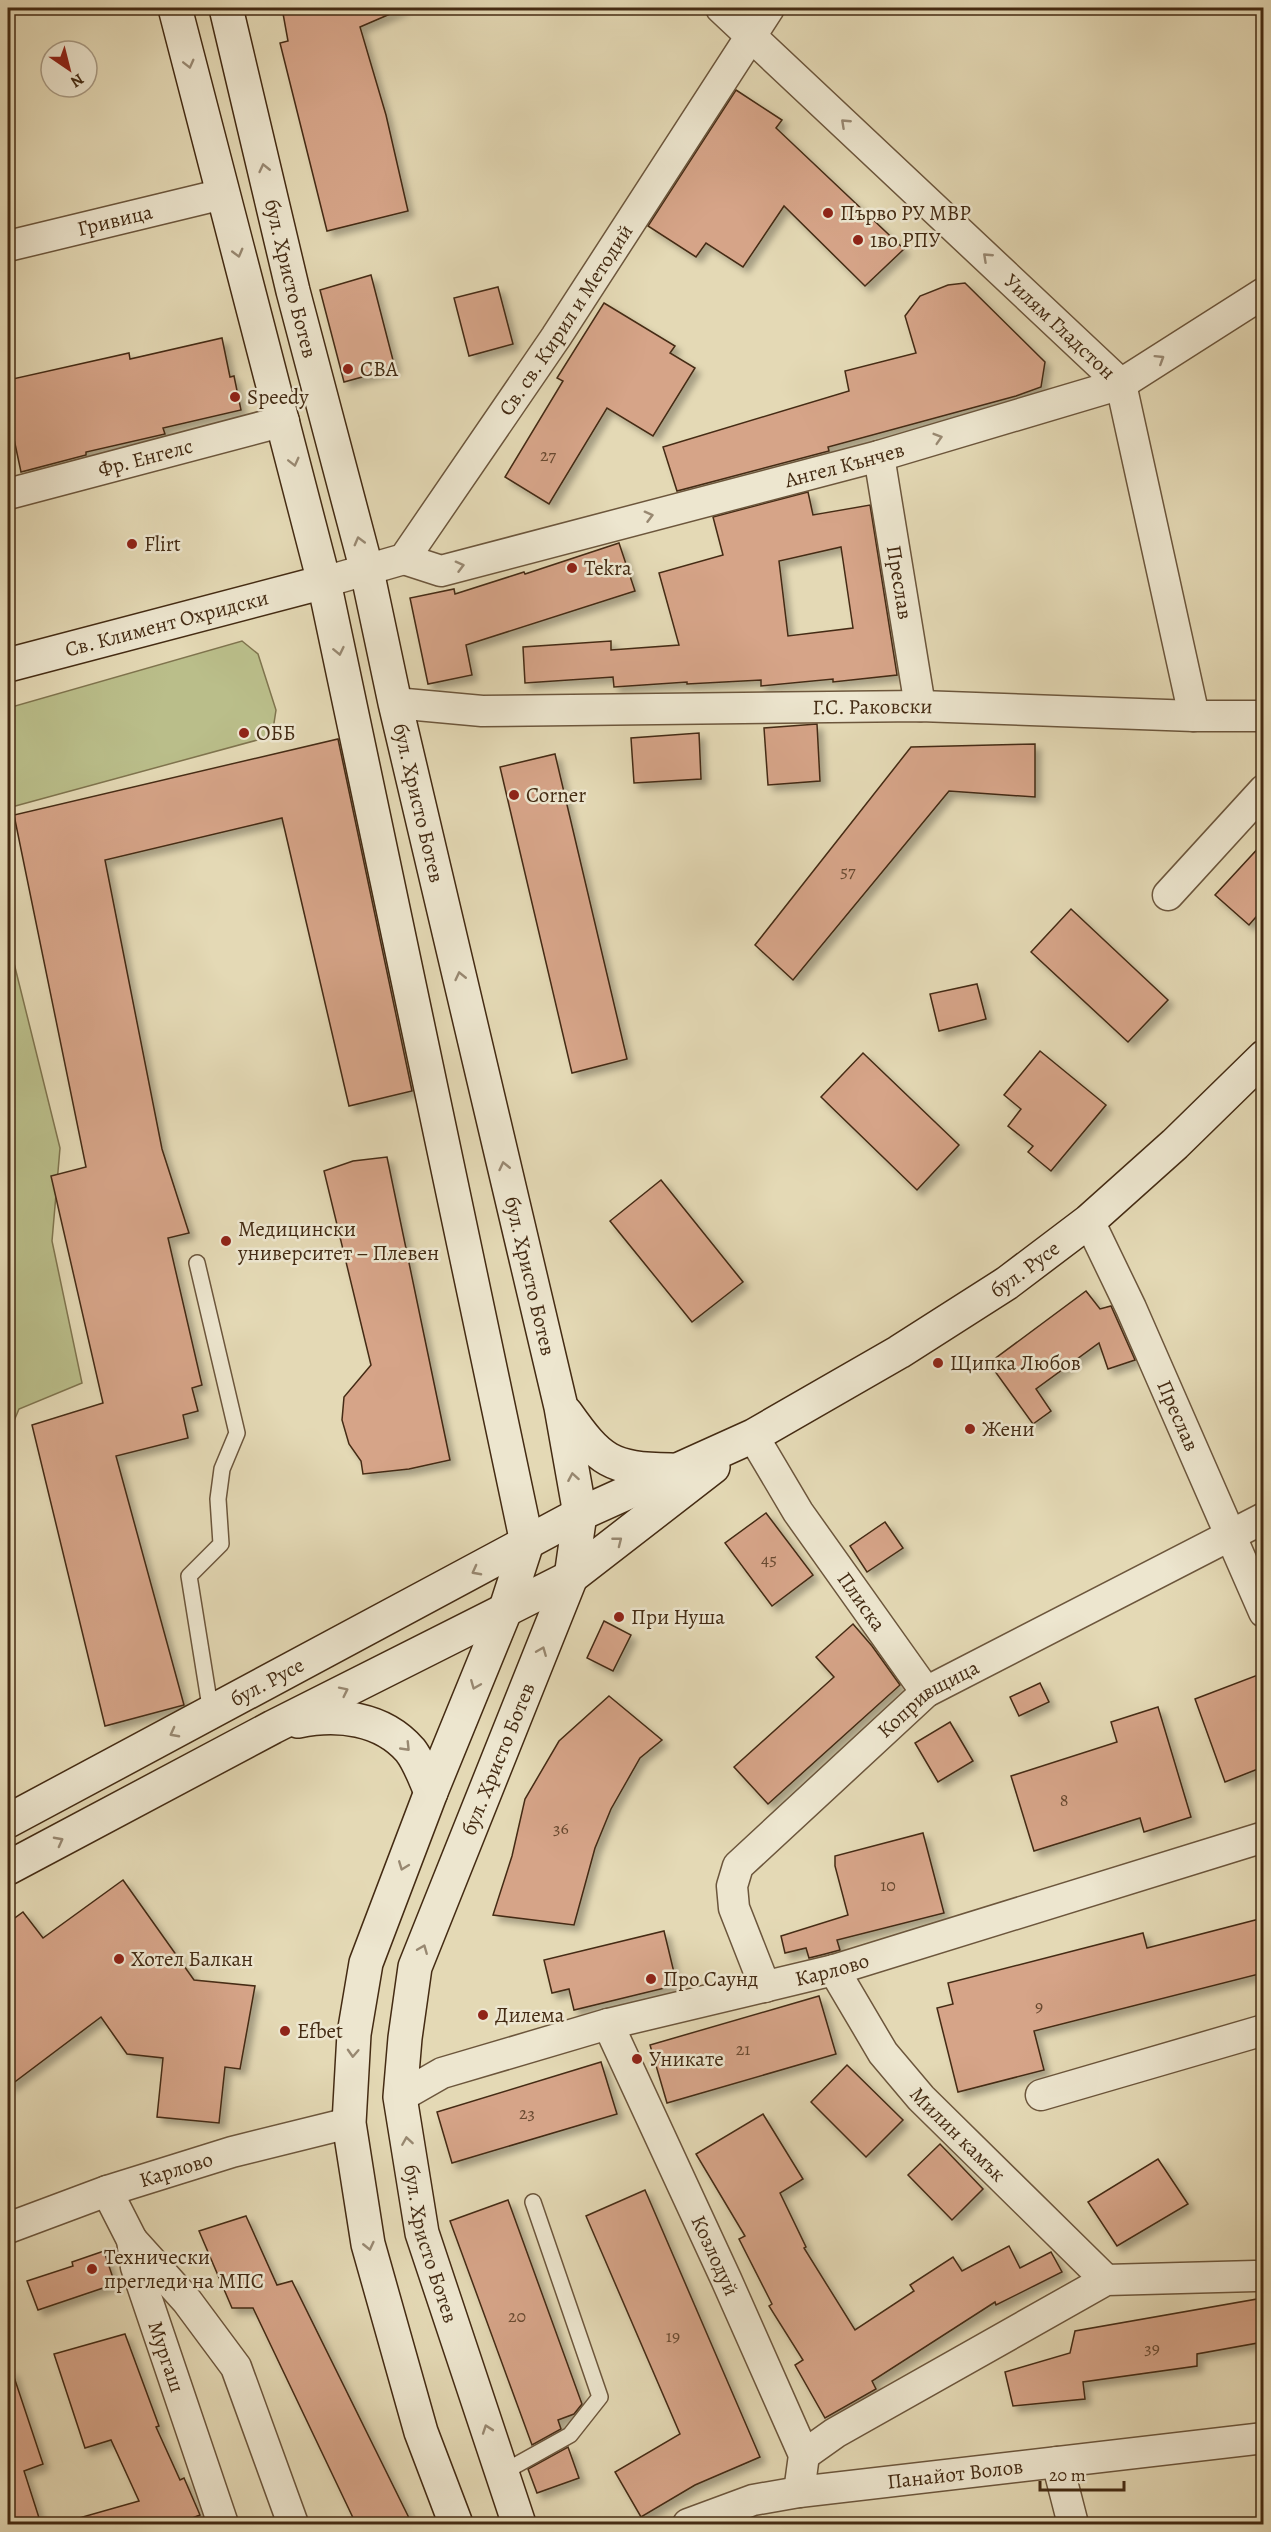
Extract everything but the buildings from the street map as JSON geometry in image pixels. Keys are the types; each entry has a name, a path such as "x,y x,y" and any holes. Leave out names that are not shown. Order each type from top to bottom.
{"main road":[{"name":"бул. Христо Ботев","path":"175,8 324,582 527,1543 505,1611 431,1792 366,1963 354,2034 349,2124 368,2244 421,2432 456,2524"},
{"name":"бул. Христо Ботев","path":"226,8 293,291 367,571 395,703 561,1407 580,1514 571,1577 415,1967 400,2097 422,2233 519,2524"},
{"name":"Св. Климент Охридски","path":"8,665 324,582"},
{"name":"бул. Русе","path":"8,1821 580,1514 753,1436 899,1352 998,1289 1089,1221 1175,1144 1263,1057"},
{"path":"561,1407 586,1442 598,1454 637,1470 675,1470"},
{"name":"бул. Русе","path":"8,1868 273,1727 571,1577 753,1436"},
{"path":"273,1727 314,1718 343,1717 366,1722 389,1732 411,1752 431,1792"}],"street":[{"name":"Уилям Гладстон","path":"721,8 1121,384 1194,716"},
{"name":"Св. св. Кирил и Методий","path":"404,559 556,337 769,8"},
{"name":"Гривица","path":"8,246 223,194"},
{"name":"Ангел Кънчев","path":"404,559 441,570 879,456 1121,384 1263,293"},
{"name":"Фр. Енгелс","path":"8,494 284,421"},
{"name":"Преслав","path":"879,456 920,706"},
{"path":"324,582 404,559"},
{"name":"Г.С. Раковски","path":"395,703 482,711 920,706 1194,716 1263,716"},
{"path":"1168,895 1263,790"},
{"name":"Преслав","path":"1089,1221 1131,1308 1263,1612"},
{"name":"Плиска","path":"753,1436 798,1512 926,1692"},
{"name":"Копривщица","path":"765,1987 734,1908 732,1886 738,1866 926,1692 1263,1518"},
{"name":"Карлово","path":"400,2097 442,2073 608,2024 834,1970 1263,1837"},
{"name":"Милин камък","path":"834,1970 883,2053 921,2098 1106,2280"},
{"name":"Козлодуй","path":"608,2024 726,2279 804,2456"},
{"path":"1041,2095 1263,2030"},
{"name":"Карлово","path":"8,2228 106,2191 232,2152 349,2124"},
{"name":"Мургаш","path":"106,2191 132,2240 136,2267 223,2524"},
{"path":"132,2240 187,2301 236,2367 293,2524"},
{"path":"800,2492 804,2456 835,2433 1106,2280 1255,2276"},
{"name":"Панайот Волов","path":"688,2524 753,2500 800,2492 1263,2438"},
{"path":"1057,2462 1073,2524"}],"lane":[{"path":"197,1263 237,1433 222,1469 218,1499 221,1544 189,1576 211,1713"},
{"path":"502,2473 570,2435 600,2397 533,2202"}],"green space":[{"path":"242,641 258,654 276,710 272,736 8,808 8,708"},
{"path":"8,939 60,1148 52,1241 82,1383 19,1409 8,1435"}],"place":[{"name":"Първо РУ МВР","path":"828,213"},
{"name":"1во РПУ","path":"858,240"},
{"name":"CBA","path":"348,369"},
{"name":"Speedy","path":"235,397"},
{"name":"Flirt","path":"132,544"},
{"name":"Tekra","path":"572,568"},
{"name":"ОББ","path":"244,733"},
{"name":"Corner","path":"514,795"},
{"name":"Медицински университет – Плевен","path":"226,1241"},
{"name":"Щипка Любов","path":"938,1363"},
{"name":"Жени","path":"970,1429"},
{"name":"При Нуша","path":"619,1617"},
{"name":"Хотел Балкан","path":"119,1959"},
{"name":"Про Саунд","path":"651,1979"},
{"name":"Дилема","path":"483,2015"},
{"name":"Efbet","path":"285,2031"},
{"name":"Уникате","path":"637,2059"},
{"name":"Технически прегледи на МПС","path":"92,2269"}]}
